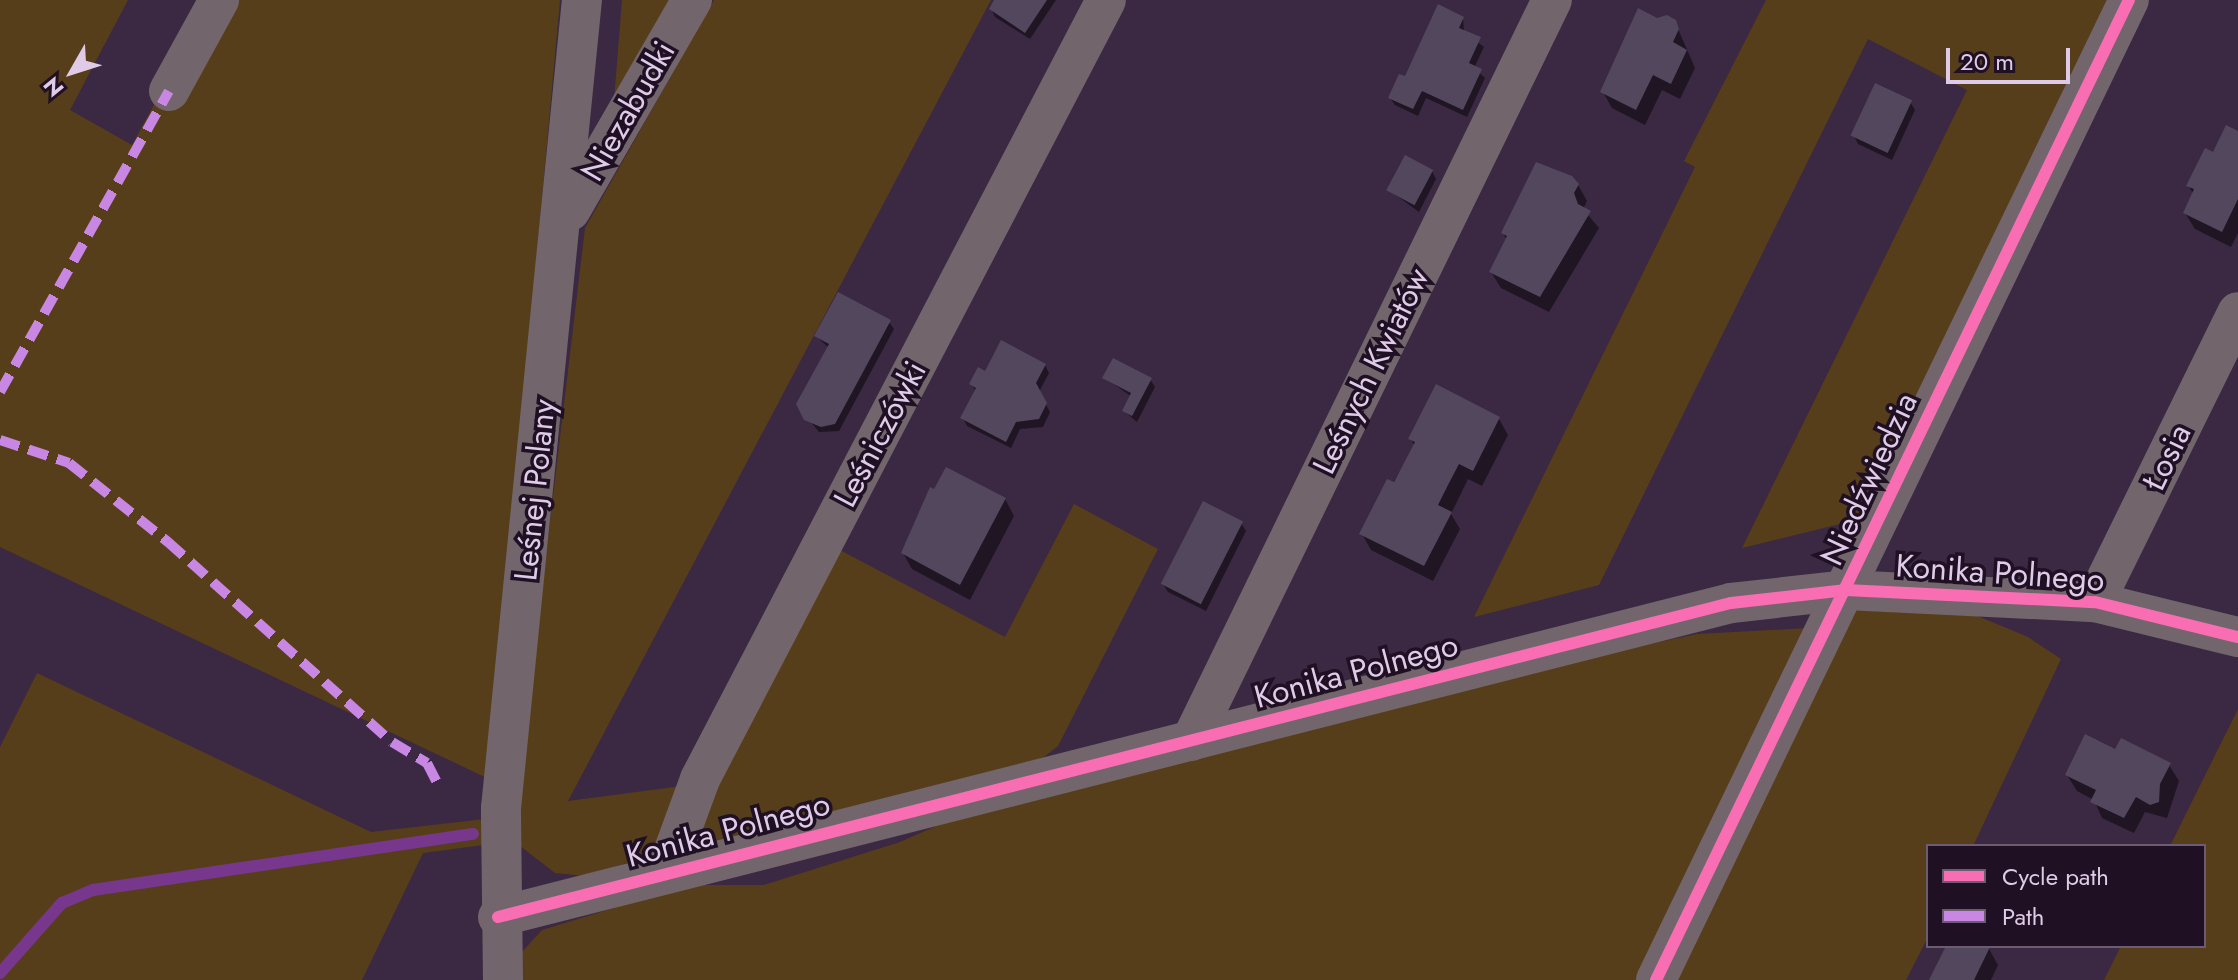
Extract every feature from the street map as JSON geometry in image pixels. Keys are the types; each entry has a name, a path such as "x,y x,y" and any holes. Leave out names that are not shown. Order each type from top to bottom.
{"street":[{"path":"169,91 219,0"},
{"name":"Leśnej Polany","path":"503,980 498,917 501,808 564,222 582,0"},
{"name":"Niezabudki","path":"564,222 692,0"},
{"name":"Leśniczówki","path":"666,872 700,779 1106,0"},
{"name":"Leśnych Kwiatów","path":"1191,741 1552,0"},
{"name":"Niedźwiedzia","path":"1656,980 2129,0"},
{"name":"Łosia","path":"2095,602 2238,312"},
{"name":"Konika Polnego","path":"498,917 1731,603 1846,590 2095,602 2238,637"}],"shaded area":[{"path":"0,0 128,0 70,110 132,145 161,92 230,0 560,0 489,779 0,547"},
{"path":"622,0 678,0 613,113"},
{"path":"714,0 991,0 568,801 682,786 657,844 639,859 586,876 555,873 515,842 517,799 585,228"},
{"path":"1766,0 2116,0 1864,518 1742,548 1967,90 1868,39 1599,585 1474,617 1695,167 1684,161"},
{"path":"1074,504 1158,549 1058,746 1040,760 707,843 699,838 709,787 836,548 1005,637"},
{"path":"1847,608 1968,612 2028,637 2061,659 1974,844 1926,844 1926,941 1906,980 1668,980"},
{"path":"1809,628 1640,980 514,980 521,953 542,930 689,885 764,885 900,842 991,802 1458,684 1697,634"},
{"path":"37,673 371,832 485,819 483,845 423,853 362,980 0,980 0,747"},
{"path":"2238,709 2238,980 2104,980 2120,948 2206,948 2206,844 2171,844"}],"building":[{"path":"994,0 1047,0 1025,33 989,9"},
{"path":"1438,4 1464,17 1459,28 1481,37 1469,63 1482,69 1463,110 1422,91 1413,109 1388,98 1399,74 1405,76"},
{"path":"1638,8 1657,18 1667,15 1676,20 1679,29 1673,42 1687,50 1671,84 1653,75 1636,110 1600,92"},
{"path":"1875,83 1912,100 1888,153 1850,136"},
{"path":"2226,125 2238,131 2238,199 2222,232 2183,213 2194,189 2186,186 2205,148 2213,152"},
{"path":"1405,155 1433,170 1414,205 1386,190"},
{"path":"1536,162 1572,176 1579,184 1574,193 1578,204 1591,211 1540,297 1489,272 1507,236 1501,233"},
{"path":"838,292 891,320 835,424 821,427 804,420 796,404 829,344 814,336"},
{"path":"1001,340 1046,364 1036,383 1047,403 1039,419 1016,422 1006,442 960,418 976,388 969,384 978,367 985,371"},
{"path":"1113,358 1152,378 1132,416 1122,411 1131,393 1102,378"},
{"path":"1436,384 1500,417 1473,471 1459,464 1448,485 1438,505 1452,512 1424,566 1359,534 1387,479 1394,482 1415,442 1408,439"},
{"path":"946,467 1006,498 960,585 901,553 930,487 934,489"},
{"path":"1203,501 1243,521 1201,604 1161,584"},
{"path":"2085,734 2115,749 2121,738 2171,763 2160,784 2159,802 2150,805 2136,797 2124,818 2090,802 2096,790 2065,775"},
{"path":"1945,948 1990,948 1974,980 1929,980"}],"waterway":[{"path":"0,973 62,903 93,890 473,834"}],"marked path":[{"path":"0,392 169,91"},
{"path":"0,440 69,463 168,542 392,742 427,763 438,785"}],"cycle path":[{"path":"1656,980 2129,0"},
{"path":"498,917 1731,603 1846,590 2095,602 2238,637"}]}
